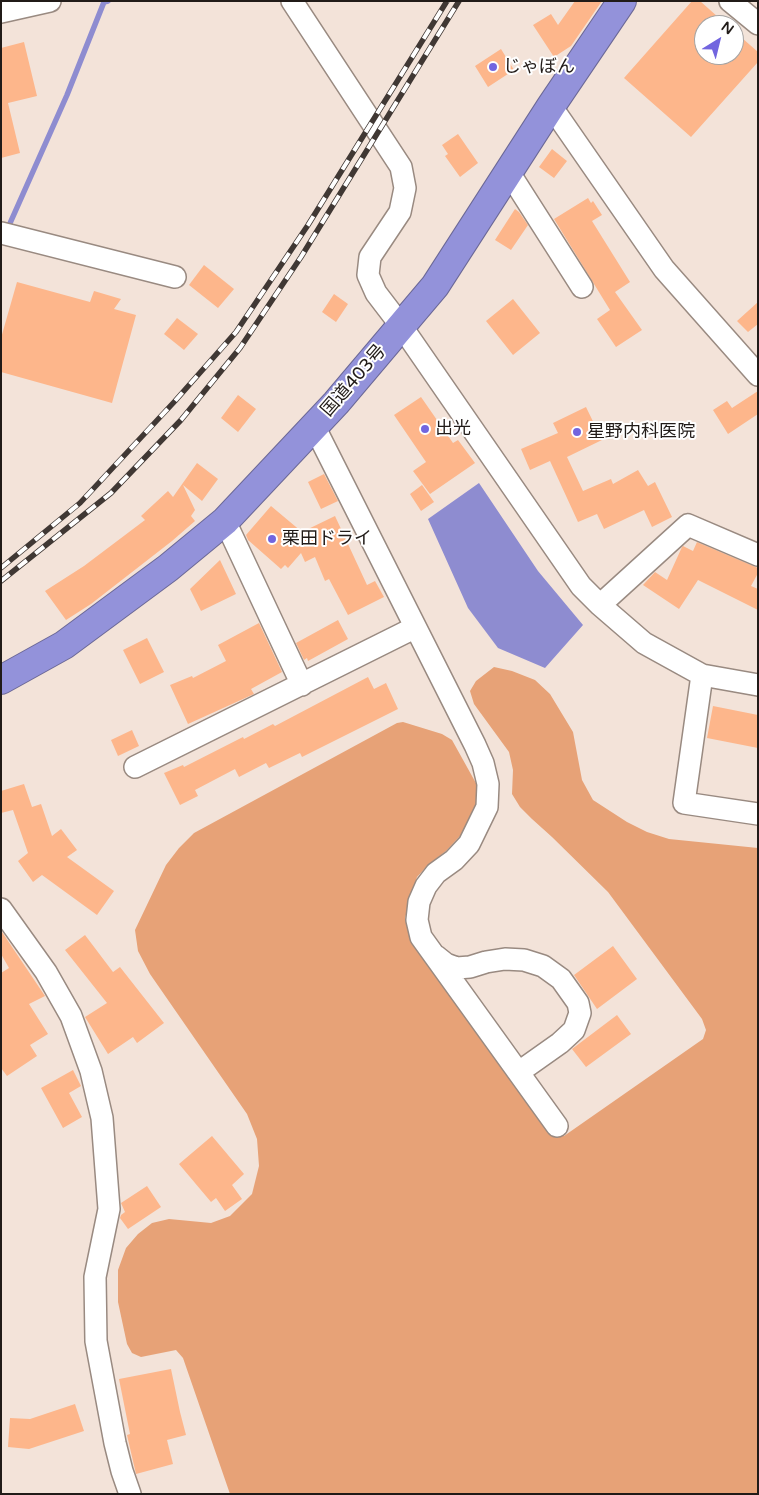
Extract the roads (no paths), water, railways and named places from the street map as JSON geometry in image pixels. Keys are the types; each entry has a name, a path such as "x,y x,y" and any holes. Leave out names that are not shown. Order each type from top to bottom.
{"highway":[{"name":"国道403号","path":"1,680 64,645 168,568 224,521 314,426 402,327 435,286 508,171 622,1"}],"street":[{"path":"1,12 50,1"},
{"path":"292,1 401,167 405,188 400,212 370,257 368,275 376,292 581,586 644,643 702,675 758,684"},
{"path":"730,1 758,24"},
{"path":"551,106 664,269 758,375"},
{"path":"508,171 582,287"},
{"path":"1,233 175,277"},
{"path":"314,426 414,628 475,745 483,764 488,784 487,807 469,844 454,860 436,873 426,886 419,902 417,920 421,937 558,1126"},
{"path":"224,521 302,685"},
{"path":"600,605 688,525 758,555"},
{"path":"135,767 414,628"},
{"path":"702,675 684,803 758,814"},
{"path":"1,909 46,972 71,1016 91,1071 102,1118 108,1209 95,1277 96,1340 115,1443 130,1494"},
{"path":"434,955 446,964 457,968 505,959 524,960 543,966 561,979 578,1003 580,1013 574,1030 560,1043 519,1072"}],"waterway":[{"path":"7,230 67,95 104,2 108,1"}],"railway":[{"path":"1,568 80,503 236,332 308,225 447,1"},
{"path":"1,581 111,493 181,420 240,348 301,257 459,1"}],"place":[{"name":"じゃぼん","path":"493,67"},
{"name":"出光","path":"425,429"},
{"name":"星野内科医院","path":"577,432"},
{"name":"栗田ドライ","path":"272,539"}]}
